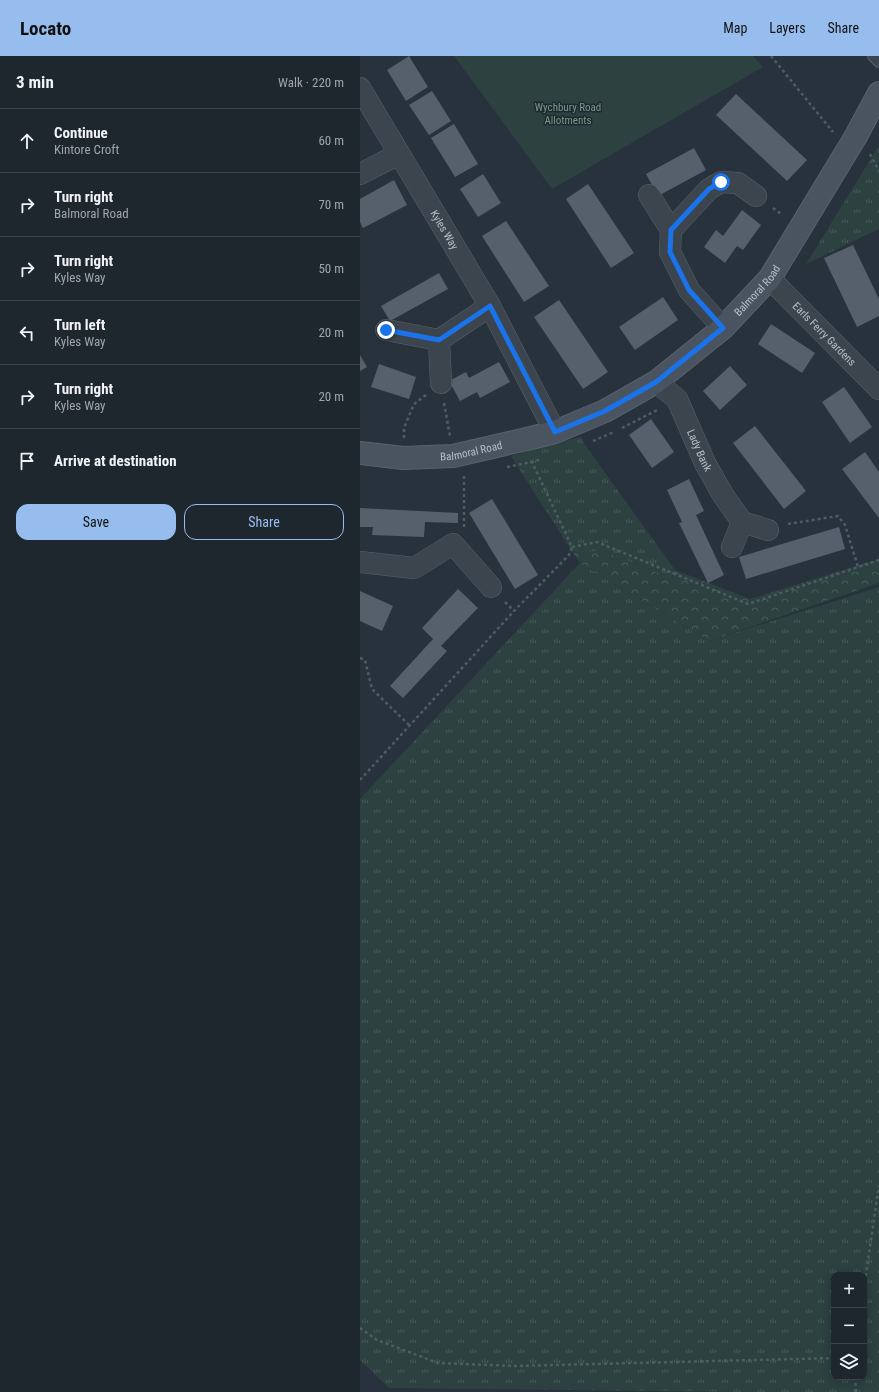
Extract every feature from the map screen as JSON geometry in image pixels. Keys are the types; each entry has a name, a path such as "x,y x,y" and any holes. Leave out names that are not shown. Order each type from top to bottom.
{"street":[{"name":"Kyles Way","path":"360,88 490,306 555,432"},
{"name":"Balmoral Road","path":"360,453 403,458 453,456 531,438 555,432 605,411 656,382 723,328 770,278 848,149 879,93"},
{"path":"360,174 399,154"},
{"path":"671,230 709,189 721,182 738,183 756,196"},
{"path":"649,195 671,230 670,252 689,290 723,328"},
{"name":"Earls Ferry Gardens","path":"770,278 879,389"},
{"path":"386,330 439,340 490,306"},
{"path":"439,340 441,383"},
{"name":"Lady Bank","path":"656,382 677,399 705,463 723,495 742,522"},
{"path":"732,547 742,522 768,530"},
{"path":"360,562 414,568 453,544 491,587"}],"lane":[{"path":"873,56 879,62"}],"path":[{"path":"771,56 848,149"},
{"path":"403,458 404,428 414,404 441,383 453,456"},
{"path":"360,780 514,612 569,555 572,547 532,462 531,438"},
{"path":"453,544 464,541 464,476"},
{"path":"768,530 794,522 838,516 845,525 858,566"},
{"path":"572,547 597,542 748,604 879,560"},
{"path":"360,658 365,660 372,689 410,726"},
{"path":"866,1272 879,1185"},
{"path":"360,1328 377,1340 438,1363 516,1366 831,1358"},
{"path":"855,1380 856,1392"}],"green space":[{"name":"Wychbury Road Allotments","path":"454,56 753,56 763,67 552,189"},
{"path":"879,145 879,229 806,264 875,152"},
{"path":"580,437 675,570 665,576 604,551 573,553 511,456"},
{"path":"604,551 665,576 675,570 750,599 879,559 879,583 709,641 580,563 573,553"},
{"path":"580,563 709,641 879,587 879,1392 389,1388 360,1360 360,799"}],"building":[{"path":"409,56 428,87 406,101 387,70"},
{"path":"432,91 451,121 429,135 409,105"},
{"path":"736,94 807,160 787,181 716,115"},
{"path":"454,124 478,164 455,177 431,138"},
{"path":"694,148 706,170 658,196 646,174"},
{"path":"483,174 501,203 478,217 460,189"},
{"path":"394,180 407,205 363,228 360,222 360,199"},
{"path":"588,184 634,253 611,268 566,199"},
{"path":"742,210 761,225 743,250 737,246 725,263 704,247 716,230 723,236"},
{"path":"506,221 549,286 524,302 482,236"},
{"path":"853,245 879,299 879,316 857,327 824,258"},
{"path":"439,273 448,289 390,321 381,306"},
{"path":"663,297 678,320 635,350 619,327"},
{"path":"559,300 608,372 583,389 534,317"},
{"path":"771,324 815,353 802,373 758,344"},
{"path":"360,355 367,367 360,371"},
{"path":"499,362 510,382 480,398 477,392 460,401 449,381 466,372 469,378"},
{"path":"379,364 416,377 409,399 371,387"},
{"path":"730,366 747,385 720,410 703,391"},
{"path":"844,387 872,427 850,443 822,402"},
{"path":"651,419 674,452 652,468 629,435"},
{"path":"755,426 806,491 784,509 733,443"},
{"path":"865,452 879,472 879,518 842,469"},
{"path":"689,479 704,511 696,515 724,575 708,583 679,523 682,522 667,490"},
{"path":"492,499 538,575 515,589 469,513"},
{"path":"360,508 458,513 458,523 425,522 424,537 372,535 373,527 360,527"},
{"path":"839,527 845,549 746,579 739,557"},
{"path":"458,589 478,608 441,646 447,651 403,698 390,686 433,639 422,628"},
{"path":"360,591 393,606 382,631 360,621"}],"route":[{"path":"386,330 439,340 490,306 555,432 605,411 656,382 723,328 689,290 670,252 671,230 709,189 721,182"}]}
